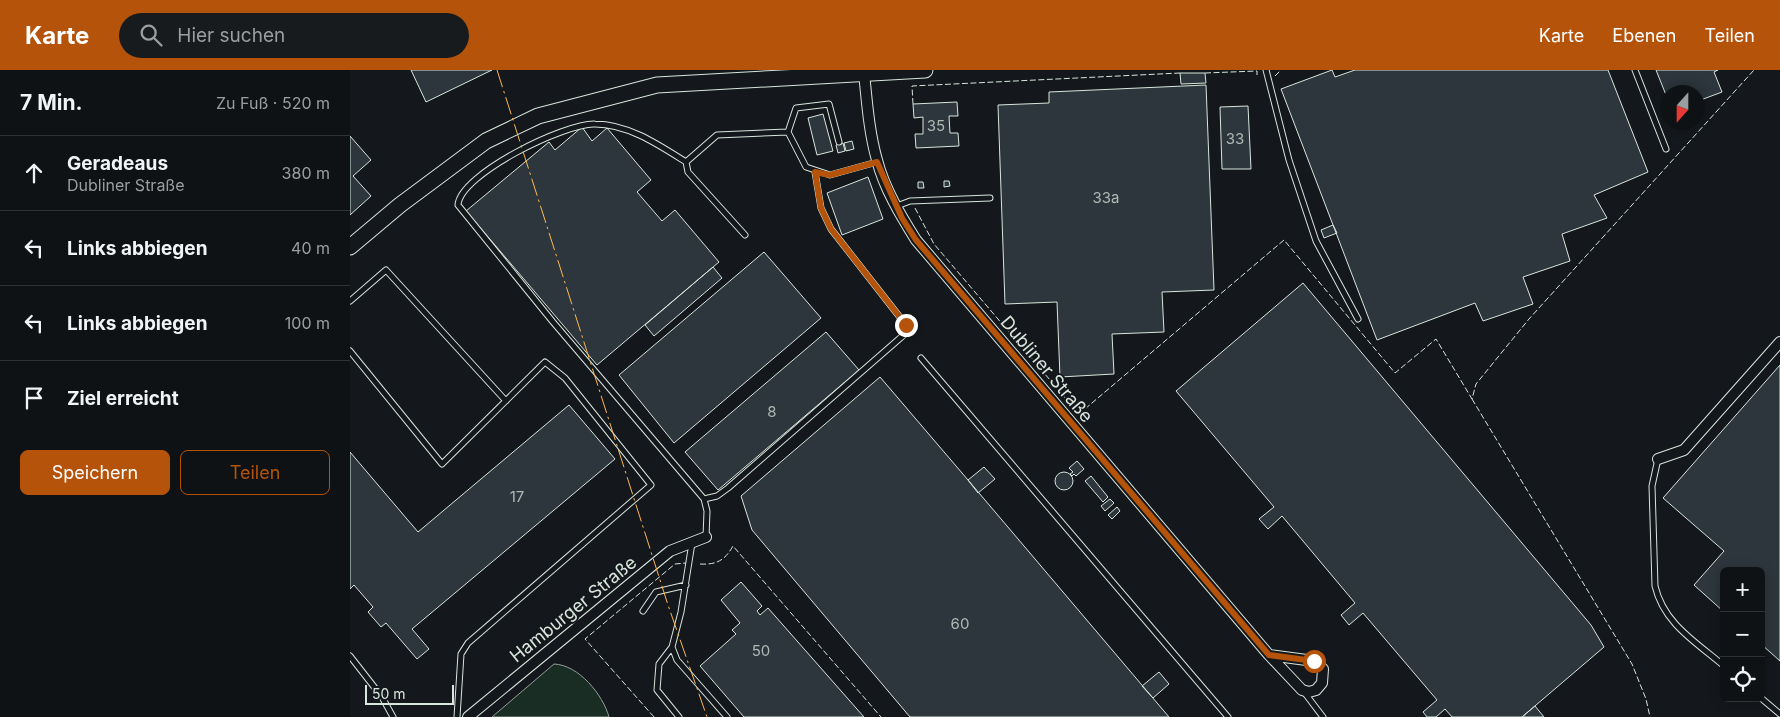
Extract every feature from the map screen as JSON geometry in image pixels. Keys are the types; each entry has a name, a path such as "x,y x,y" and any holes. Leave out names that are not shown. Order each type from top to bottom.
{"street":[{"path":"350,247 427,184 486,141 538,116 656,84 925,70"},
{"name":"Dubliner Straße","path":"864,73 869,128 877,162 897,206 916,240 1269,655 1302,690"},
{"path":"1658,459 1684,450 1780,342"},
{"name":"Hamburger Straße","path":"468,717 670,551 706,537"},
{"path":"1269,655 1314,661 1320,665 1324,676 1316,690 1309,692 1302,690"}],"lane":[{"path":"1266,70 1289,160 1316,241 1358,319"},
{"path":"1635,70 1666,149"},
{"path":"839,142 829,104 796,108 788,132 806,167 815,172 830,175 877,162"},
{"path":"706,537 704,498 547,315 458,205 465,188 530,144 578,126 595,124 618,127 662,146 686,162 688,172 744,235"},
{"path":"686,162 717,135 788,132"},
{"path":"704,498 717,496 728,488 906,333 906,325 831,229 821,208 815,172"},
{"path":"897,206 910,200 990,198"},
{"path":"350,301 386,270 506,400"},
{"path":"350,351 442,464 545,362 565,378 651,485 468,643 462,654 457,717"},
{"path":"921,358 1228,717"},
{"path":"1658,459 1652,486 1655,586 1658,598 1664,612 1674,624 1720,663"},
{"path":"679,717 657,690 659,664 672,647 686,585 692,542"},
{"path":"643,611 656,592 686,585"},
{"path":"672,647 677,660 727,717"},
{"path":"350,656 382,697 394,717"},
{"path":"1302,690 1323,717"},
{"path":"1765,701 1780,714"}],"green space":[{"path":"554,664 563,666 581,675 596,691 609,717 492,717"}],"building":[{"path":"411,70 492,70 426,102"},
{"path":"1332,70 1335,77 1355,70 1608,70 1648,172 1594,195 1607,218 1562,234 1570,261 1523,277 1533,304 1483,321 1475,303 1377,340 1281,89"},
{"path":"1656,70 1718,70 1714,72 1722,92 1705,98 1705,85 1662,85"},
{"path":"1180,73 1205,73 1206,83 1181,84"},
{"path":"1206,85 1214,290 1162,292 1164,332 1112,334 1114,374 1060,377 1057,302 1005,304 998,105 1049,103 1049,92"},
{"path":"957,102 958,116 949,116 950,133 958,133 959,146 916,148 915,134 923,134 923,117 914,118 913,104"},
{"path":"1248,106 1251,169 1222,169 1220,107"},
{"path":"823,114 833,151 817,155 808,118"},
{"path":"582,127 592,141 607,128 651,180 637,192 662,221 675,210 719,262 597,365 466,211 549,142 555,150"},
{"path":"350,136 371,160 353,176 371,196 350,215"},
{"path":"852,141 854,149 846,151 844,143"},
{"path":"843,143 845,151 838,153 836,145"},
{"path":"868,177 883,219 842,235 827,193"},
{"path":"944,181 949,181 950,186 944,187"},
{"path":"918,182 923,182 924,188 918,188"},
{"path":"1333,225 1337,233 1324,238 1321,230"},
{"path":"764,252 821,318 674,443 619,375"},
{"path":"713,267 722,278 654,336 645,325"},
{"path":"1303,283 1591,625 1604,647 1522,717 1452,717 1445,709 1436,717 1427,717 1423,712 1437,700 1363,613 1349,625 1341,615 1355,603 1282,516 1268,529 1259,519 1274,507 1176,391"},
{"path":"826,332 859,370 718,490 685,452"},
{"path":"1780,365 1780,661 1765,648 1765,567 1720,567 1720,608 1694,585 1724,551 1663,498"},
{"path":"880,377 1169,717 910,717 752,530 741,496"},
{"path":"569,405 615,459 412,629 429,649 417,659 386,623 381,627 368,612 373,607 354,585 350,589 350,452 418,532"},
{"path":"1077,461 1084,469 1076,476 1074,474 1072,476 1070,474 1073,472 1069,468"},
{"path":"984,467 995,479 978,493 968,480"},
{"path":"1064,472 1070,475 1073,481 1070,487 1064,490 1058,487 1055,481 1058,475"},
{"path":"1091,476 1108,497 1103,502 1085,481"},
{"path":"1110,499 1114,503 1105,511 1101,506"},
{"path":"1117,507 1120,511 1112,519 1108,515"},
{"path":"741,582 762,606 757,611 760,615 768,608 864,717 744,717 700,666 736,634 732,630 740,623 721,600"},
{"path":"1159,672 1169,684 1153,698 1142,686"},
{"path":"1535,706 1544,717 1522,717"}],"fence":[{"path":"1275,76 1281,70"},
{"path":"915,208 934,244 1079,414 1284,240 1395,373 1436,339 1472,399 1476,384 1529,319 1754,70"},
{"path":"1205,73 1257,71 1257,75"},
{"path":"913,104 912,86 1180,73"},
{"path":"1472,399 1632,664 1646,699 1650,717"},
{"path":"700,564 711,564 720,561 733,546 881,717"},
{"path":"654,717 585,639 675,564 686,563"}],"power":[{"path":"497,70 668,605 707,717"}],"route":[{"path":"906,325 831,229 821,208 815,172 830,175 877,162 902,218 916,240 1269,655 1314,661"}]}
